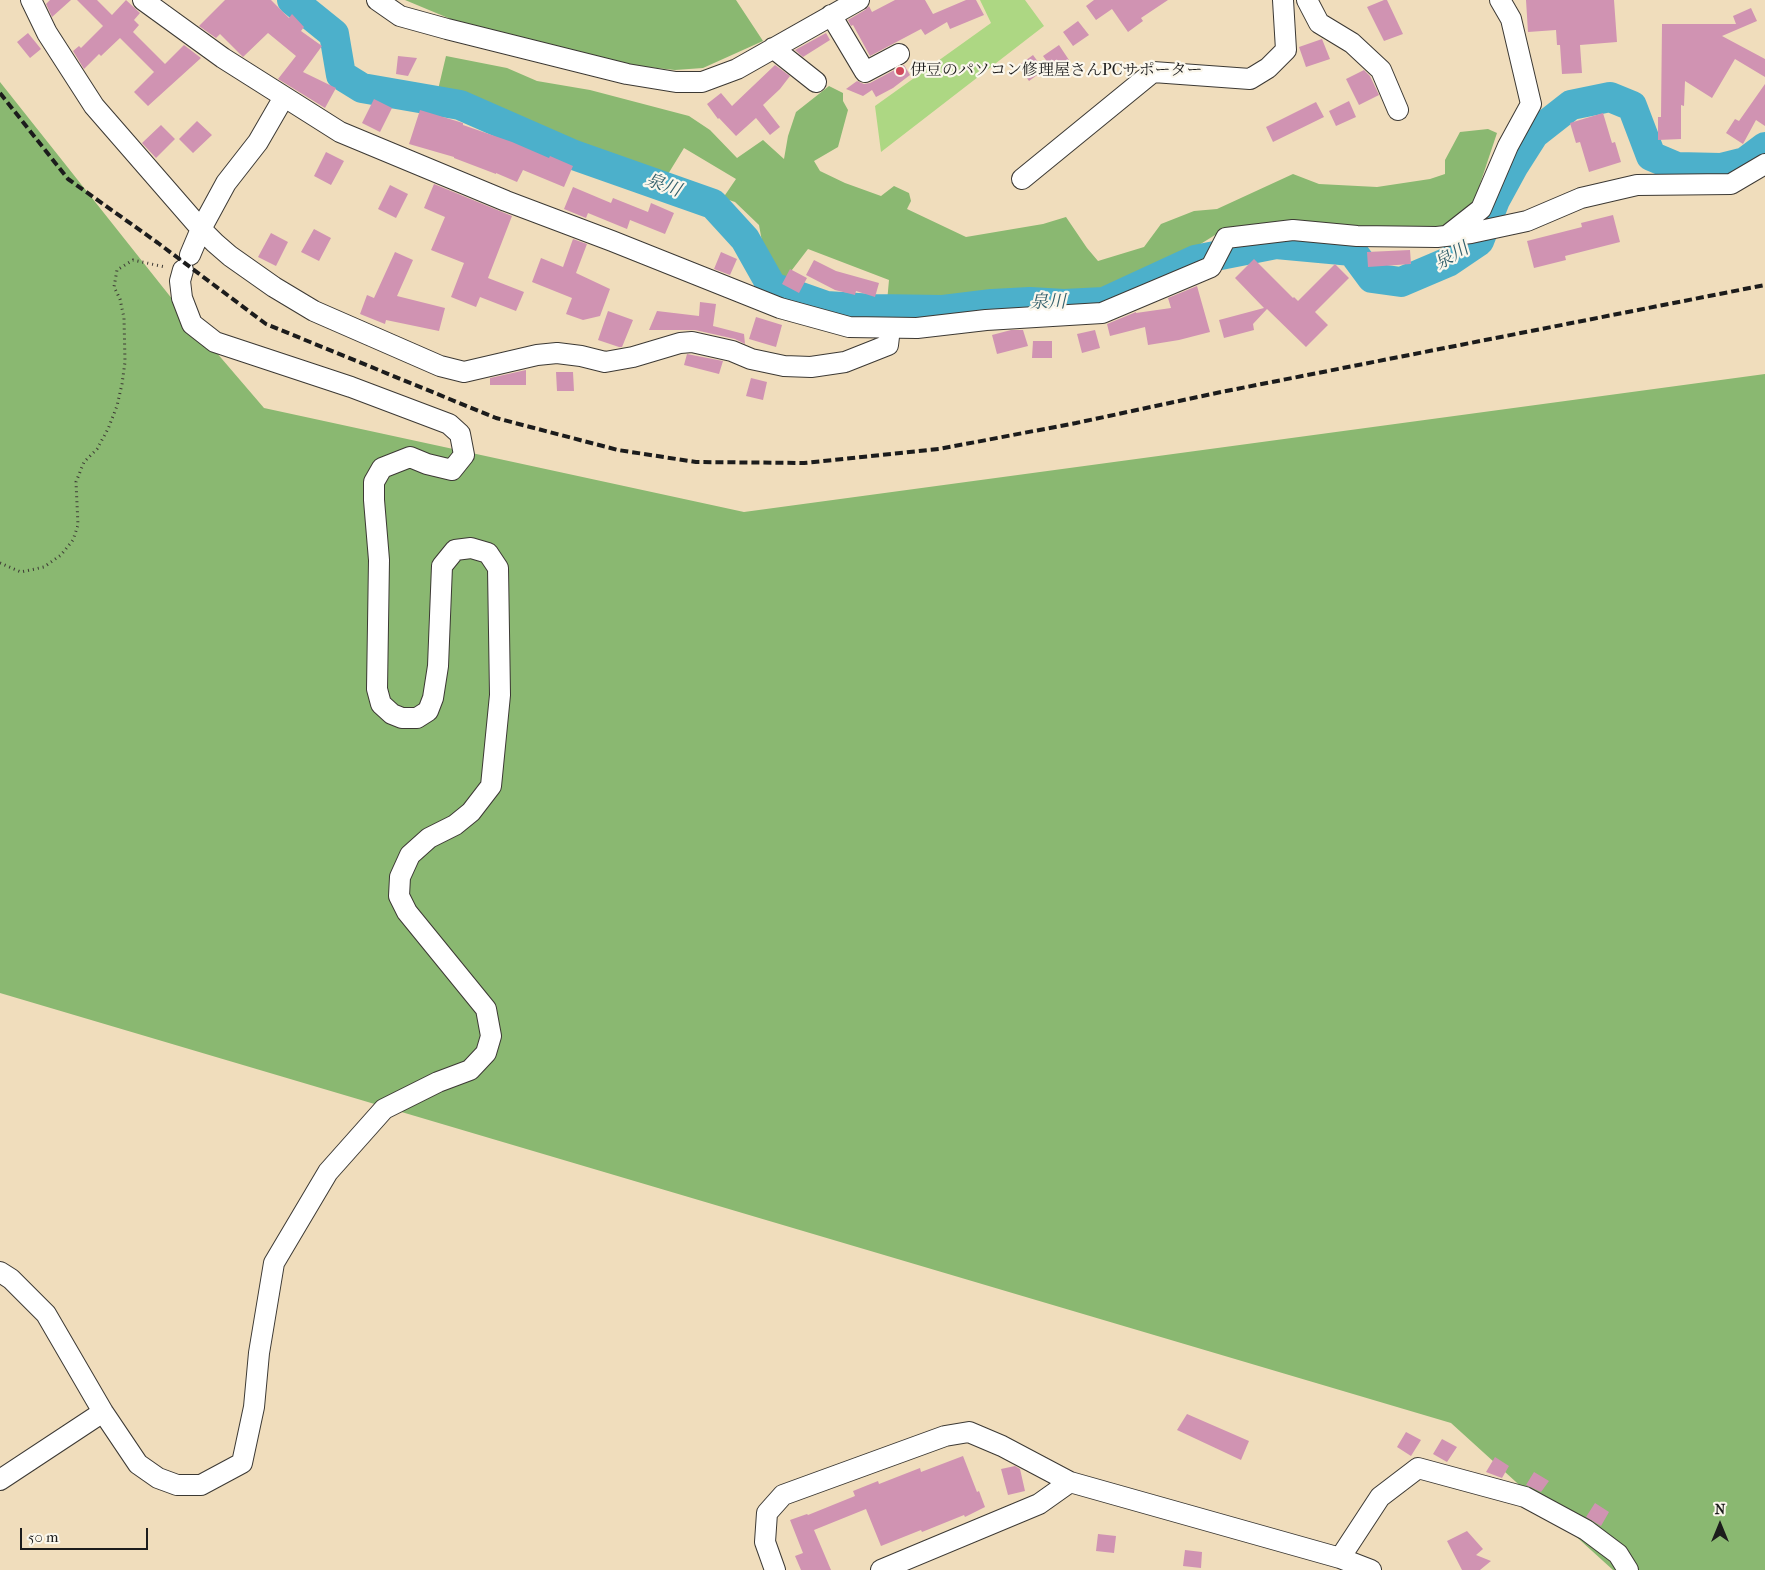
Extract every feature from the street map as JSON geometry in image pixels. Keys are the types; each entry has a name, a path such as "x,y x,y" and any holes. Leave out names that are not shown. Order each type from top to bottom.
{"street":[{"path":"31,0 47,33 94,106 201,229 230,256 274,287 314,311 440,366 464,372 537,354 557,353 605,362 633,357 680,343 692,342 732,350 751,359 784,366 811,367 845,362 888,345 890,328"},
{"path":"143,0 223,58 340,132 506,201 612,240 780,308 849,327 917,328 986,320 1102,314 1211,267 1226,238 1293,230 1357,236 1437,237 1471,233 1527,221 1581,198 1637,185 1731,184 1765,164"},
{"path":"377,0 400,16 617,72 676,82 702,82 737,69 859,0"},
{"path":"1022,179 1153,72 1250,79 1268,68 1286,50 1283,0"},
{"path":"1307,0 1319,23 1352,42 1381,70 1398,110"},
{"path":"1447,235 1481,209 1508,146 1531,104 1511,19 1500,0"},
{"path":"831,15 865,72 899,54"},
{"path":"773,48 816,82"},
{"path":"0,1272 11,1279 46,1314 103,1412 138,1464 158,1478 177,1485 201,1485 242,1463 254,1407 259,1353 274,1263 328,1172 384,1109 438,1082 470,1070 486,1052 491,1036 486,1009 407,912 399,896 400,877 410,855 429,838 455,825 471,812 491,786 500,695 498,568 488,553 472,548 455,550 442,566 438,666 434,698 428,712 417,718 402,718 392,714 381,704 377,688 378,560 374,482 382,468 410,457 427,464 452,470 464,455 460,434 449,424 360,391 215,342 192,324 182,298 180,281 201,229 226,183 258,142 284,96"},
{"path":"0,1480 103,1412"},
{"path":"775,1570 765,1542 767,1513 783,1495 945,1436 969,1432 1002,1446 1070,1482 1340,1558 1371,1570"},
{"path":"1340,1558 1380,1498 1418,1468 1526,1497 1586,1530 1618,1554 1628,1570"},
{"path":"881,1570 1038,1504 1070,1482"}],"path":[{"path":"0,563 21,572 44,568 61,555 72,540 78,525 76,482 84,462 97,449 108,429 117,406 122,384 125,362 124,318 120,299 114,287 116,270 133,260 186,265"}],"green space":[{"path":"405,0 736,0 763,41 703,68 675,70 629,65 453,20"},
{"path":"980,0 1025,0 1044,26 881,152 875,106 991,23"},
{"path":"446,56 507,68 537,81 590,90 689,116 710,130 737,158 763,140 784,159 788,136 796,112 829,86 843,93 843,101 848,110 838,147 814,161 820,171 845,183 881,196 894,186 909,193 911,201 907,209 966,237 1043,224 1066,217 1098,261 1144,247 1161,224 1194,211 1217,209 1293,174 1319,184 1377,187 1430,179 1445,174 1445,160 1460,132 1488,129 1497,133 1473,205 1460,220 1431,230 1234,230 1215,235 1159,270 1104,296 996,298 906,303 887,302 889,280 808,249 785,279 765,258 759,225 735,202 723,198 736,179 684,148 665,179 541,132 468,101 437,94"},
{"path":"0,82 192,324 264,408 744,512 1765,374 1765,1570 1613,1570 1451,1423 0,993"}],"building":[{"path":"50,0 71,0 52,17 46,4"},
{"path":"77,0 97,0 112,15 126,0 140,13 134,20 139,25 133,32 165,64 184,45 201,58 148,106 134,92 154,72 120,38 101,56 99,54 84,69 73,51 79,46 81,48 103,26"},
{"path":"225,0 271,0 289,18 292,14 304,27 301,31 322,46 303,72 336,88 325,108 278,79 296,56 268,33 243,57 220,34 216,38 199,26"},
{"path":"895,0 925,0 933,14 966,0 976,0 984,15 950,29 947,22 925,35 921,29 870,56 853,25 851,26 848,20 869,6 872,12"},
{"path":"1094,0 1168,0 1141,18 1143,21 1128,32 1112,9 1096,20 1086,6"},
{"path":"1387,0 1403,34 1384,41 1367,7"},
{"path":"1526,0 1614,0 1617,42 1580,45 1582,73 1562,74 1560,45 1557,45 1556,30 1528,32"},
{"path":"1751,8 1757,21 1722,36 1765,59 1765,77 1735,59 1712,98 1685,81 1684,106 1681,105 1681,139 1658,140 1658,117 1661,117 1662,24 1736,24 1733,16"},
{"path":"1078,21 1089,35 1073,46 1063,32"},
{"path":"28,33 41,49 30,58 17,42"},
{"path":"826,33 830,40 803,57 795,50"},
{"path":"1322,39 1330,59 1306,67 1299,47"},
{"path":"1059,45 1069,60 1054,71 1043,56"},
{"path":"1033,55 1044,70 1029,81 1018,66"},
{"path":"398,56 417,58 408,76 396,74"},
{"path":"775,65 790,76 780,89 763,105 780,127 770,135 756,118 736,136 718,119 707,104 721,93 732,106"},
{"path":"904,65 910,75 893,88 876,97 872,90 863,96 846,89 857,81 864,84 870,83"},
{"path":"1364,70 1370,76 1379,95 1359,105 1346,79"},
{"path":"1765,84 1765,126 1756,120 1743,144 1726,133 1735,119 1739,121"},
{"path":"374,99 392,108 380,132 362,123"},
{"path":"1349,101 1356,117 1336,126 1329,111"},
{"path":"1316,102 1324,117 1273,142 1266,127"},
{"path":"420,110 463,123 463,125 573,166 564,187 523,170 517,182 454,157 409,144"},
{"path":"1603,113 1612,143 1615,142 1621,162 1589,172 1580,142 1576,143 1570,123"},
{"path":"197,121 212,135 193,153 179,139"},
{"path":"161,125 175,139 156,158 142,143"},
{"path":"326,152 344,161 331,185 314,176"},
{"path":"434,184 512,216 488,278 524,292 516,311 480,297 476,307 451,297 464,263 431,250 445,217 424,208"},
{"path":"390,185 408,194 396,218 378,209"},
{"path":"573,187 611,203 613,198 648,212 651,203 674,213 665,234 630,220 627,229 588,213 586,218 564,209"},
{"path":"1613,215 1620,242 1565,256 1566,260 1534,268 1527,241 1582,227 1581,223"},
{"path":"314,229 331,238 319,261 301,252"},
{"path":"271,233 288,242 276,266 258,257"},
{"path":"573,239 587,244 576,273 610,289 600,316 583,320 566,314 572,298 532,282 541,258 563,267"},
{"path":"1410,250 1411,264 1368,267 1367,252"},
{"path":"395,252 413,260 397,296 445,308 439,331 386,320 385,324 360,314 367,295 374,298"},
{"path":"721,252 737,259 730,275 714,269"},
{"path":"1254,259 1298,301 1335,264 1349,278 1315,312 1328,325 1306,347 1267,309 1253,324 1254,330 1224,338 1219,320 1264,308 1235,278"},
{"path":"814,260 836,271 879,283 875,297 856,291 855,295 835,290 806,275"},
{"path":"790,269 807,278 799,293 782,284"},
{"path":"1197,286 1210,332 1148,345 1145,327 1110,336 1107,324 1136,312 1171,308 1168,298"},
{"path":"700,302 716,304 713,326 744,334 745,344 735,339 695,330 649,330 657,311 699,316"},
{"path":"608,311 633,320 622,347 598,340"},
{"path":"756,317 782,325 776,347 749,339"},
{"path":"1011,330 1023,330 1028,346 997,354 992,335"},
{"path":"1095,330 1100,348 1082,353 1077,334"},
{"path":"1033,341 1052,341 1052,358 1032,358"},
{"path":"687,354 723,361 719,374 684,365"},
{"path":"526,370 526,385 490,385 490,378"},
{"path":"556,372 573,372 574,391 557,391"},
{"path":"751,378 767,382 763,400 746,396"},
{"path":"1187,1414 1249,1441 1241,1460 1177,1430"},
{"path":"1406,1432 1421,1440 1411,1456 1397,1447"},
{"path":"1442,1439 1457,1447 1447,1462 1433,1454"},
{"path":"963,1456 985,1507 965,1517 964,1515 881,1546 866,1509 814,1530 831,1570 801,1570 795,1556 803,1553 790,1520 808,1515 855,1496 853,1491 878,1481 879,1484 920,1468 921,1472"},
{"path":"1495,1457 1509,1466 1502,1478 1486,1472"},
{"path":"1015,1466 1020,1469 1025,1491 1008,1495 1001,1469"},
{"path":"1534,1472 1549,1481 1541,1492 1526,1485"},
{"path":"1595,1503 1609,1512 1601,1526 1586,1517"},
{"path":"1467,1531 1483,1549 1476,1555 1491,1561 1480,1570 1462,1570 1447,1541"},
{"path":"1098,1534 1116,1536 1114,1553 1096,1551"},
{"path":"1185,1550 1202,1552 1201,1568 1183,1566"}],"waterway":[{"name":"泉川","path":"292,0 334,34 341,75 362,88 460,105 574,155 713,204 745,239 772,287 826,306 943,310 1030,302 1064,304 1104,302 1195,260 1276,244 1352,251 1372,278 1401,282 1448,262 1479,241 1495,200 1534,134 1571,105 1610,97 1632,106 1651,156 1677,167 1721,168 1745,162 1765,147"}],"railway":[{"path":"0,93 68,179 158,243 266,324 496,418 618,450 696,462 804,463 939,449 1765,285"}],"place":[{"name":"伊豆のパソコン修理屋さんPCサポーター","path":"900,71"}]}
